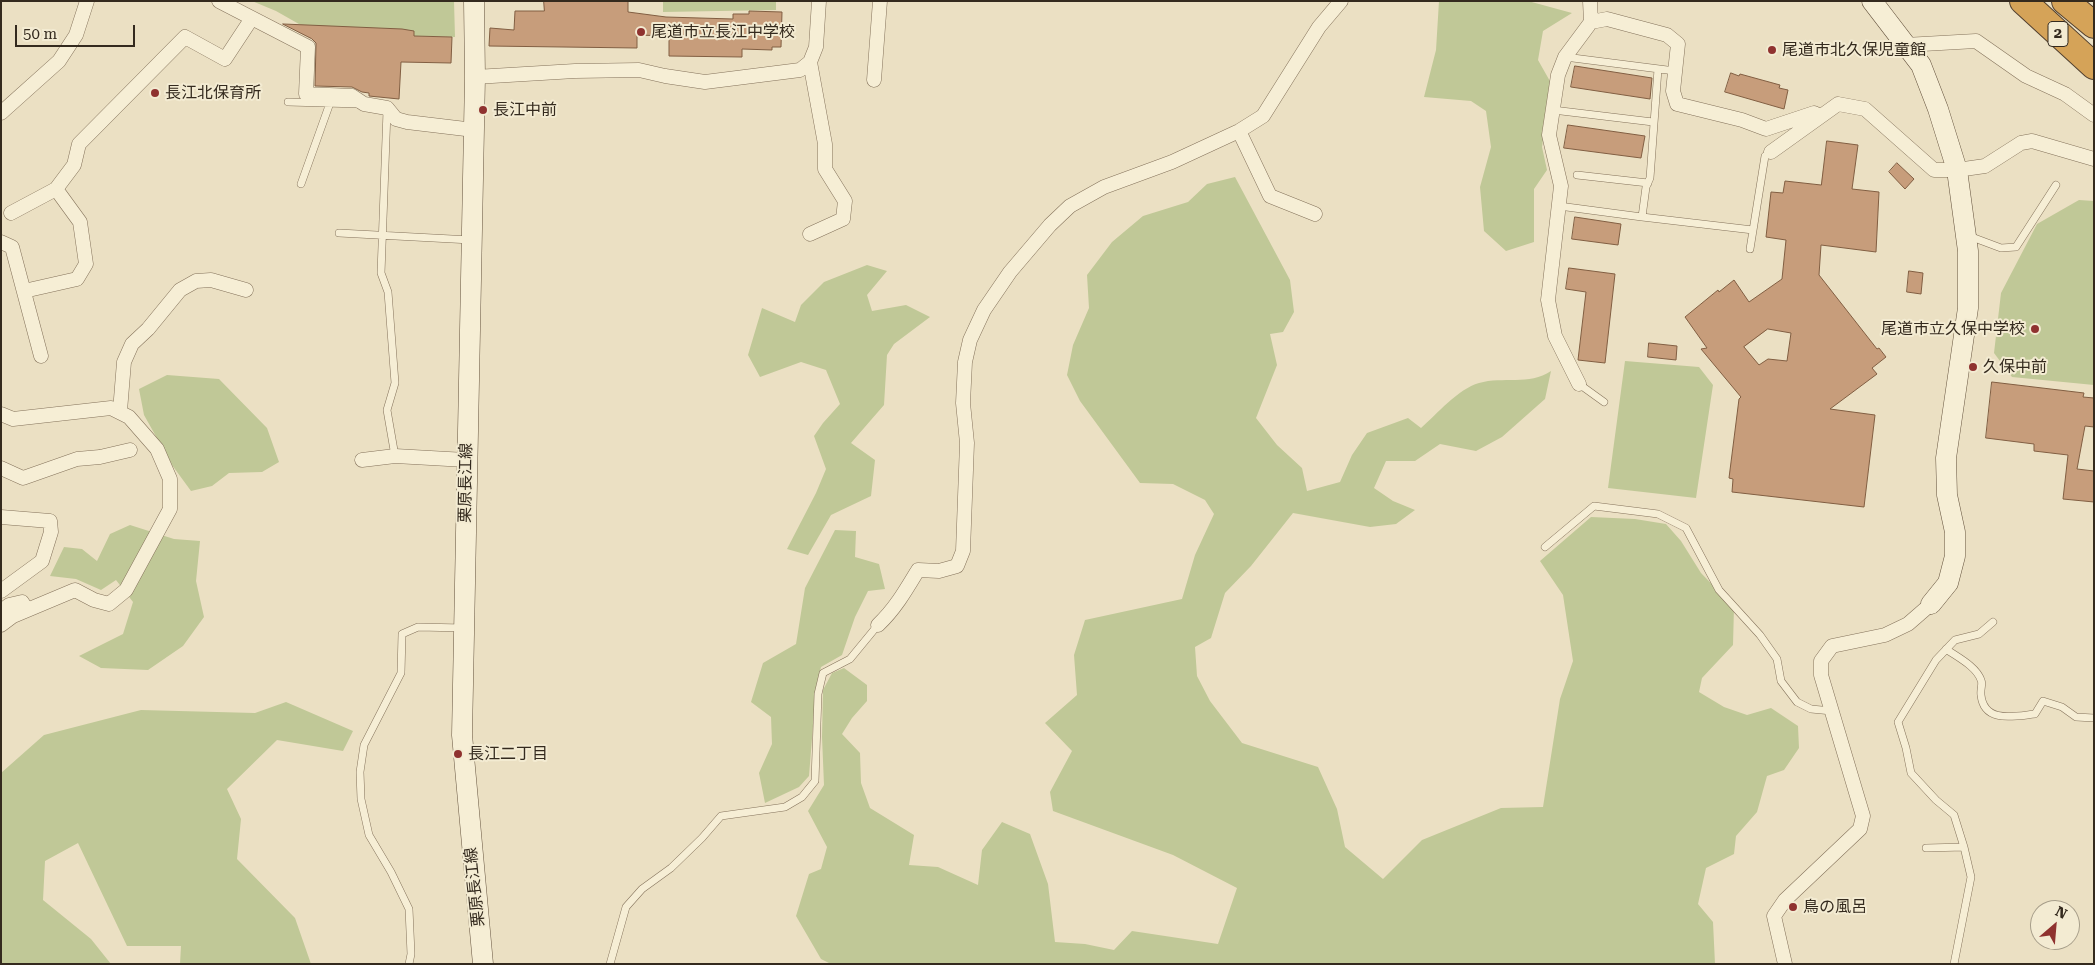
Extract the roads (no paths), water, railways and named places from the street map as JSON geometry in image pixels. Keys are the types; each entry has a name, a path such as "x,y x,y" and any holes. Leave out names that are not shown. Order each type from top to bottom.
{"highway":[{"name":"2","path":"2023,1 2094,66"},
{"name":"2","path":"2066,1 2094,25"}],"main road":[{"name":"栗原長江線","path":"474,1 475,77 462,735 483,964"},
{"path":"1872,1 1920,65 1938,109 1957,170 1968,251 1968,308 1946,458 1947,494 1955,532 1955,556 1948,583 1931,604"}],"street":[{"path":"1,114 59,61 76,35 87,1"},
{"path":"219,1 308,47 306,94 352,96 364,104 387,108 396,118 407,122 474,130"},
{"path":"475,77 575,71 639,70 705,82 800,70 810,62 816,46 819,1"},
{"path":"874,80 880,1"},
{"path":"878,625 902,598 918,570 939,571 957,566 963,551 967,443 963,402 964,362 970,340 984,310 1010,272 1050,225 1070,206 1104,187 1172,162 1238,131 1263,116 1319,27 1341,1"},
{"path":"1579,384 1555,336 1548,300 1561,186 1549,135 1558,75 1565,56 1591,22 1590,1"},
{"path":"11,213 56,189 74,165 79,144 185,37 225,59 252,18"},
{"path":"1591,22 1607,19 1667,35 1678,44 1673,91 1677,104 1742,120 1766,130 1814,113 1820,116"},
{"path":"1905,45 1976,42 2026,76 2065,94 2094,115"},
{"path":"810,62 825,144 825,169 845,200 843,219 810,234"},
{"path":"1771,152 1838,104 1865,109 1934,170 1957,170 1985,166 2021,143 2032,141 2094,159"},
{"path":"1238,131 1270,196 1315,214"},
{"path":"24,291 77,279 86,264 80,222 56,189"},
{"path":"1,242 12,247 41,356"},
{"path":"120,411 124,362 132,344 148,329 180,290 196,281 211,280 246,290"},
{"path":"1,414 12,419 111,408 120,411 129,417 156,449 170,479 170,509 126,590 110,604 94,600 75,590 13,616 1,625"},
{"path":"1,468 23,478 77,459 100,457 130,450"},
{"path":"362,460 395,456 466,460"},
{"path":"1,517 50,521 51,532 42,561 1,591"},
{"path":"1,611 9,605 22,602 27,610"},
{"path":"1785,964 1774,916 1785,900 1860,829 1863,816 1821,675 1821,661 1832,646 1884,636 1908,624 1931,604"}],"lane":[{"path":"1565,56 1675,71"},
{"path":"1642,217 1650,178 1658,69"},
{"path":"288,102 364,104"},
{"path":"301,184 330,104"},
{"path":"387,108 381,273 388,292 395,383 387,410 395,456"},
{"path":"1553,110 1653,122"},
{"path":"1750,249 1765,156 1771,152"},
{"path":"1577,175 1648,183"},
{"path":"1966,235 2001,248 2016,247 2056,185"},
{"path":"1559,206 1753,230"},
{"path":"338,233 471,240"},
{"path":"1579,384 1604,402"},
{"path":"1545,547 1594,506 1658,514 1686,528 1719,590 1760,635 1777,659 1781,681 1797,702 1811,708 1832,712"},
{"path":"1954,964 1971,877 1954,815 1936,800 1910,773 1906,748 1898,722 1936,660 1946,649 1955,640 1979,634 1992,622"},
{"path":"610,964 626,907 642,889 671,868 721,816 785,807 802,797 815,781 818,694 824,673 850,659 878,625"},
{"path":"409,964 411,954 409,909 392,872 369,835 361,799 360,772 364,745 401,673 402,634 418,627 463,628"},
{"path":"1946,649 1974,669 1981,680 1981,696 1986,710 1995,715 2008,717 2035,714 2043,701 2062,707 2076,717 2094,718"},
{"path":"1926,848 1964,847"}],"place":[{"name":"尾道市立長江中学校","path":"641,32"},
{"name":"尾道市北久保児童館","path":"1772,50"},
{"name":"長江北保育所","path":"155,93"},
{"name":"長江中前","path":"483,110"},
{"name":"尾道市立久保中学校","path":"2035,329"},
{"name":"久保中前","path":"1973,367"},
{"name":"長江二丁目","path":"458,754"},
{"name":"鳥の風呂","path":"1793,907"}]}
